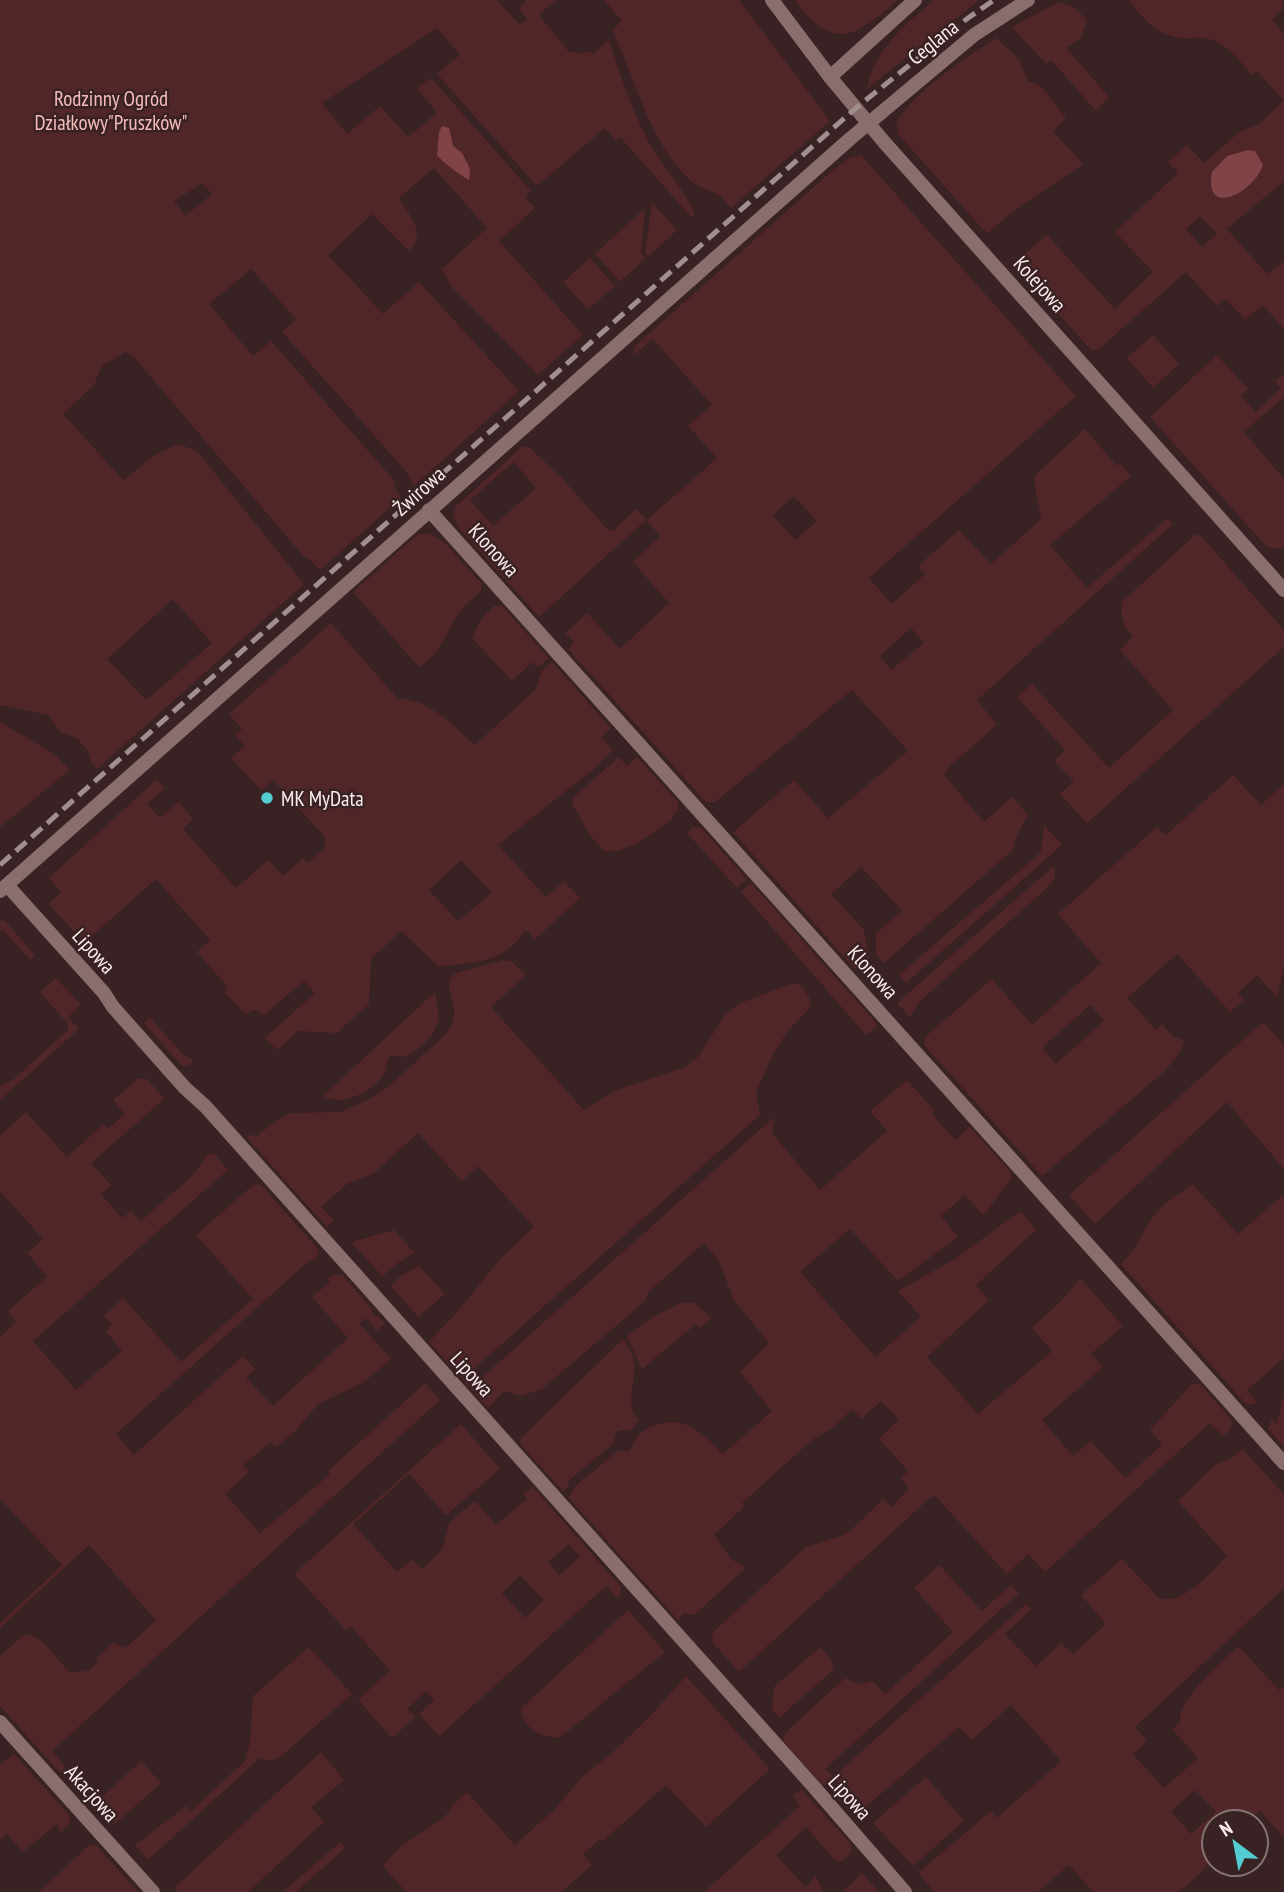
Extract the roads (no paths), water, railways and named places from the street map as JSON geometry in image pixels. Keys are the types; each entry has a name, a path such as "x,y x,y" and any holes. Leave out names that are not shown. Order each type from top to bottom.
{"street":[{"name":"Kolejowa","path":"772,0 868,123 1284,590"},
{"path":"830,77 915,0"},
{"name":"Ceglana","path":"868,123 974,35 1028,0"},
{"name":"Żwirowa","path":"3,888 868,123"},
{"name":"Klonowa","path":"429,510 1284,1463"},
{"path":"1272,576 1284,565"},
{"name":"Lipowa","path":"3,888 104,993 149,1048 205,1106 905,1892"},
{"name":"Akacjowa","path":"0,1722 153,1892"}],"railway":[{"path":"0,865 856,108 994,0"}],"place":[{"name":"MK MyData","path":"267,798"}],"park label":[{"name":"Rodzinny Ogród Działkowy\"Pruszków\"","path":"111,110"}]}
